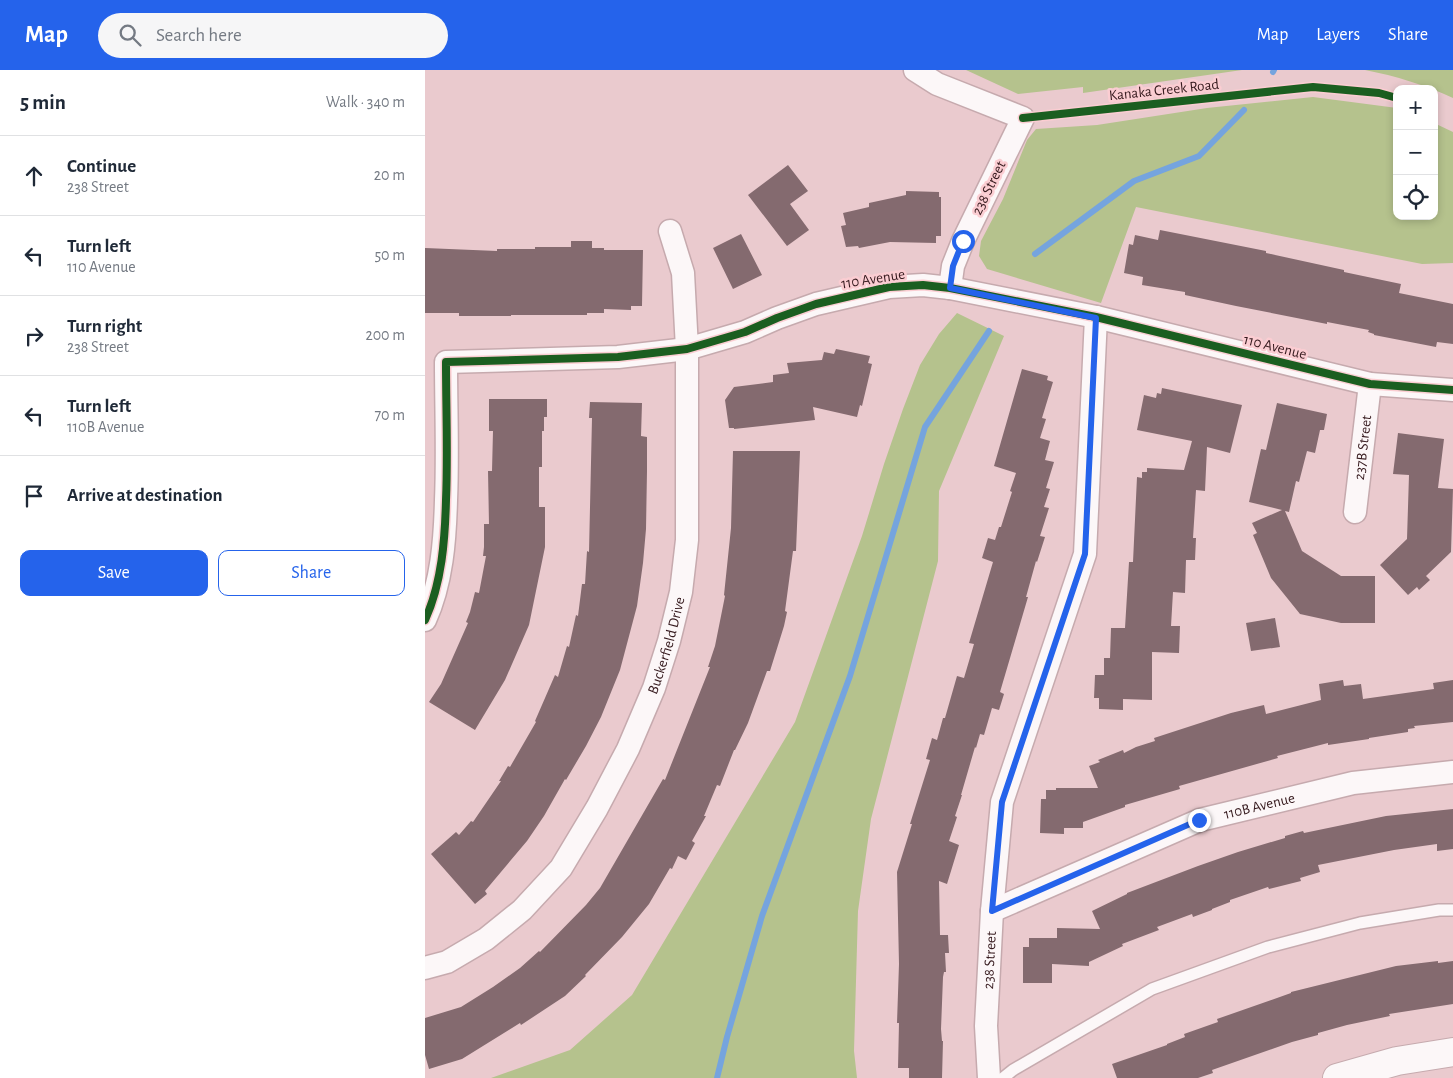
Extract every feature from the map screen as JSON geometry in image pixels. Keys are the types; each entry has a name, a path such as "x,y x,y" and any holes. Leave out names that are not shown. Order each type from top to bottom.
{"main road":[{"path":"1337,1078 1397,1061 1453,1052"}],"street":[{"name":"238 Street","path":"915,70 937,84 1023,118 963,241 953,266 950,288"},
{"name":"Buckerfield Drive","path":"425,968 447,962 486,939 522,910 561,868 629,750 654,688 669,641 681,592 687,540 687,349 683,272 670,231"},
{"name":"110 Avenue","path":"425,620 439,576 445,538 447,477 446,362 618,357 687,349 745,332 816,304 889,287 923,285 950,288 1096,318 1370,384 1453,390"},
{"name":"238 Street","path":"989,1078 985,1026 992,911 1002,802 1085,554 1096,318"},
{"name":"237B Street","path":"1355,512 1370,384"},
{"name":"110B Avenue","path":"992,911 1199,820 1353,783 1453,772"}],"lane":[{"path":"1003,1078 1013,1070 1152,989 1268,947 1360,923 1439,910 1453,910"}],"green space":[{"path":"966,70 1242,70 1083,93 1083,87 1018,94"},
{"path":"1365,70 1453,70 1453,98 1438,92 1438,85 1421,85"},
{"path":"1313,97 1393,107 1393,220 1438,220 1438,125 1453,132 1453,263 1422,264 1136,207 1101,303 987,269 979,256 981,241 1003,199 1027,140 1036,129 1097,125 1207,108"},
{"path":"957,313 1004,336 939,491 938,561 871,819 858,911 854,1051 857,1078 491,1078 570,1050 632,995 795,722 862,536 884,464 920,365 939,334"}],"building":[{"path":"788,165 808,191 790,204 809,230 787,246 748,195"},
{"path":"906,191 939,192 939,197 941,197 941,236 936,236 936,243 890,242 859,248 858,246 846,247 841,226 846,225 843,213 869,207 869,203 906,195"},
{"path":"1160,230 1266,251 1266,253 1401,284 1399,293 1453,304 1453,344 1437,342 1436,347 1374,335 1368,332 1369,330 1327,322 1327,324 1236,306 1185,295 1185,292 1142,285 1143,277 1124,273 1129,244 1133,245 1135,235 1158,240"},
{"path":"741,234 762,275 733,289 713,248"},
{"path":"571,241 592,241 592,248 604,248 604,250 643,250 642,306 631,306 631,310 604,309 604,313 587,313 587,315 459,316 459,313 425,313 425,248 497,251 497,249 571,247"},
{"path":"836,349 870,356 868,363 872,364 862,406 860,405 857,417 813,407 815,420 729,428 725,400 734,387 773,382 773,375 789,373 787,363 822,360 824,352 834,354"},
{"path":"1022,369 1048,376 1047,380 1053,382 1042,418 1046,419 1040,438 1050,441 1045,460 1054,462 1046,488 1050,489 1044,507 1049,508 1040,536 1045,537 1036,561 1026,597 1028,597 1000,692 1004,694 999,710 992,708 984,735 980,734 955,816 957,817 949,841 959,845 947,884 939,881 940,935 948,935 949,953 945,953 946,972 944,972 943,977 942,1078 909,1078 909,1068 898,1068 899,964 897,872 930,760 926,759 932,738 937,740 957,676 964,678 974,644 969,643 993,562 982,558 988,538 995,540 1012,492 1010,491 1016,473 994,466"},
{"path":"1162,388 1242,405 1230,453 1207,447 1205,491 1196,490 1193,538 1196,538 1195,560 1186,560 1185,593 1173,592 1171,626 1180,626 1179,653 1152,652 1152,700 1123,699 1123,710 1099,709 1099,698 1094,698 1095,675 1104,675 1104,658 1110,658 1111,628 1125,628 1129,562 1133,562 1137,477 1142,478 1142,472 1147,472 1147,468 1184,470 1192,441 1137,430 1144,395 1156,398 1157,393 1161,394"},
{"path":"489,399 547,399 547,417 544,417 544,431 542,431 542,467 539,467 539,507 545,507 545,547 529,625 505,680 475,730 429,702 441,684 468,623 466,622 475,592 479,593 486,556 483,556 484,524 489,524 488,471 492,471 493,431 489,431"},
{"path":"590,402 642,403 641,436 647,437 646,529 637,606 620,670 601,717 586,746 527,841 485,891 487,894 475,904 431,854 456,832 459,835 471,821 473,822 501,781 499,781 508,766 510,767 536,722 555,675 558,677 567,646 569,647 576,615 578,616 582,584 585,584 587,551 589,552 592,418 589,418"},
{"path":"1277,403 1327,414 1324,430 1320,430 1315,453 1307,451 1299,482 1296,481 1289,512 1285,511 1302,551 1341,576 1375,576 1375,623 1341,623 1300,614 1271,578 1253,535 1257,533 1252,523 1282,510 1249,502 1261,449 1266,450"},
{"path":"1398,433 1444,439 1438,488 1453,489 1451,552 1426,576 1430,580 1419,590 1417,587 1408,595 1380,565 1407,539 1409,475 1393,474"},
{"path":"733,451 800,451 796,551 793,551 784,626 770,671 767,671 748,723 734,750 720,786 717,785 704,816 706,816 692,841 695,843 686,860 678,856 672,869 670,868 649,904 622,937 565,996 521,1025 520,1023 462,1059 429,1069 425,1055 425,1018 461,1007 493,987 540,952 600,888 663,779 665,780 710,667 708,667 715,646 725,596 731,528"},
{"path":"1275,618 1280,647 1251,651 1246,623"},
{"path":"1343,680 1344,686 1361,684 1363,699 1434,689 1433,683 1453,680 1453,722 1414,726 1415,728 1408,729 1408,732 1328,745 1328,743 1277,756 1278,758 1179,786 1180,789 1125,805 1125,807 1083,822 1083,828 1064,828 1064,834 1040,833 1041,799 1046,799 1046,790 1056,790 1056,788 1098,788 1089,766 1100,762 1098,760 1123,750 1124,753 1155,741 1154,738 1231,713 1264,705 1266,714 1321,700 1319,684"},
{"path":"1453,809 1453,849 1437,851 1437,844 1394,850 1318,865 1320,872 1300,878 1301,881 1269,889 1268,887 1230,900 1230,902 1193,917 1192,914 1157,927 1159,930 1122,944 1123,946 1089,962 1089,966 1052,964 1052,983 1023,983 1023,947 1029,947 1029,938 1057,938 1057,928 1100,929 1092,911 1127,893 1198,866 1303,831 1304,833 1386,816"},
{"path":"1438,961 1438,963 1453,961 1453,1004 1389,1014 1390,1016 1318,1033 1318,1035 1292,1042 1212,1070 1213,1073 1198,1078 1117,1078 1112,1064 1167,1045 1185,1037 1184,1034 1218,1022 1217,1019 1291,992 1396,966"}],"waterway":[{"path":"1035,254 1134,181 1199,156 1244,110"},
{"path":"717,1078 762,916 850,676 925,427 989,331"}],"cycle path":[{"name":"Kanaka Creek Road","path":"1023,118 1313,87 1379,93 1393,97"},
{"path":"425,620 439,576 445,530 447,466 446,362 618,357 687,349 745,332 816,304 889,287 923,285 950,288 1096,317 1370,384 1453,390"}],"route":[{"path":"963,241 953,266 950,288 1096,318 1085,554 1002,802 992,911 1199,820"}]}
